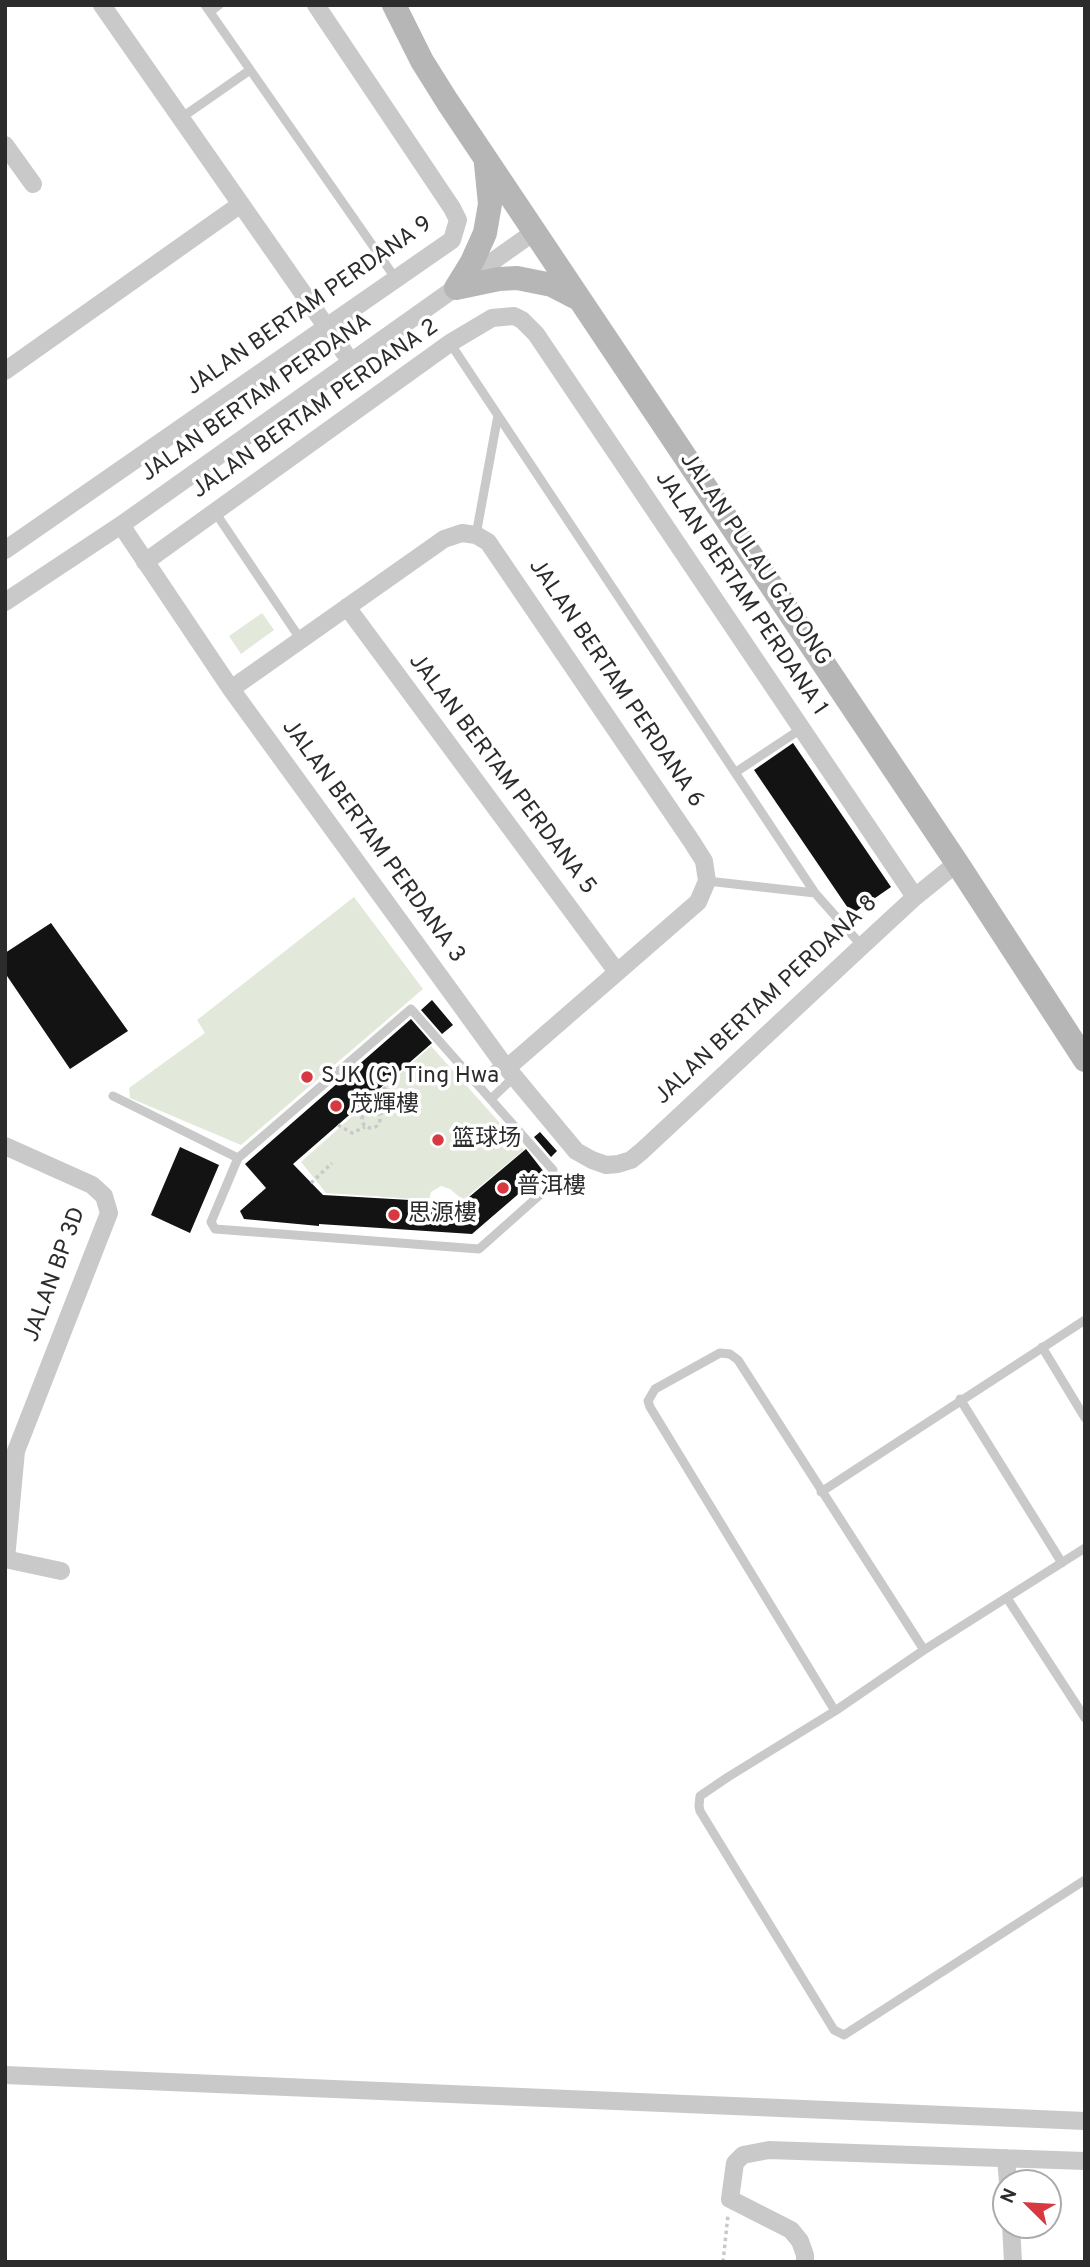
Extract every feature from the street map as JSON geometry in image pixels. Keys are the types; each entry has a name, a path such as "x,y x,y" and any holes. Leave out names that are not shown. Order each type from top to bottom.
{"main road":[{"path":"376,5 414,67 447,101"},
{"name":"JALAN PULAU GADONG","path":"394,5 422,61 447,101 957,863 1085,1060"},
{"name":"JALAN PULAU GADONG","path":"407,5 422,61"},
{"path":"456,288 479,248 489,219 490,189 485,159"},
{"path":"456,288 517,278 552,285 581,300"}],"street":[{"path":"102,5 351,362"},
{"name":"JALAN BERTAM PERDANA 9","path":"5,550 452,240 458,220 316,5"},
{"path":"5,145 33,184"},
{"path":"5,371 241,204"},
{"name":"JALAN BERTAM PERDANA","path":"5,602 121,525 534,232"},
{"name":"JALAN BERTAM PERDANA 2","path":"145,562 450,343 492,318 514,316 522,320"},
{"name":"JALAN BERTAM PERDANA 1","path":"522,320 536,334 915,897"},
{"name":"JALAN BERTAM PERDANA 3","path":"121,525 231,688 508,1069 576,1151 606,1165"},
{"path":"231,688 444,539 469,534"},
{"name":"JALAN BERTAM PERDANA 6","path":"469,534 488,542 692,842 704,861 707,881"},
{"name":"JALAN BERTAM PERDANA 5","path":"347,607 617,972"},
{"name":"JALAN BERTAM PERDANA 8","path":"606,1165 631,1160 642,1152 915,897 957,863"},
{"path":"508,1069 698,901 707,881"},
{"name":"JALAN BP 3D","path":"5,1146 92,1185 104,1196 109,1213 16,1451 6,1559"},
{"path":"6,1559 61,1571"},
{"path":"5,2075 1085,2121"},
{"path":"805,2262 800,2241 791,2230 730,2199 735,2163 743,2155 755,2151 1085,2161"},
{"path":"1006,2158 1007,2169"},
{"path":"1012,2239 1013,2262"}],"lane":[{"path":"219,5 207,8 396,279"},
{"path":"181,118 250,70"},
{"path":"450,343 815,892 862,946"},
{"path":"469,534 498,415"},
{"path":"215,512 300,640"},
{"path":"736,772 802,729"},
{"path":"707,881 815,892"},
{"path":"411,1009 478,1084 554,1170 551,1185 479,1249 215,1230 211,1222 238,1158 411,1009"},
{"path":"478,1084 508,1069"},
{"path":"491,1099 508,1069"},
{"path":"113,1096 238,1158"},
{"path":"821,1492 1085,1320"},
{"path":"1042,1347 1085,1418"},
{"path":"835,1711 650,1407 650,1395 656,1389 720,1353 730,1354 737,1360 925,1650"},
{"path":"960,1399 1062,1563"},
{"path":"1085,1549 700,1796 699,1806 838,2034 848,2034 1085,1880"},
{"path":"1007,1598 1085,1717"}],"path":[{"path":"338,1125 352,1133 365,1127 377,1127 388,1101 383,1086"},
{"path":"365,1127 362,1118 365,1112 373,1110 380,1116"},
{"path":"311,1183 332,1163"},
{"path":"723,2262 730,2199"}],"green space":[{"path":"262,613 274,630 241,654 229,636"},
{"path":"354,897 423,989 241,1145 130,1098 129,1088 205,1033 197,1020"},
{"path":"431,1046 524,1150 463,1200 450,1189 441,1186 431,1192 429,1200 326,1193 301,1162"}],"building":[{"path":"793,743 891,887 852,914 754,770"},
{"path":"51,923 128,1031 70,1069 5,973 5,953"},
{"path":"432,1000 453,1025 442,1034 421,1010"},
{"path":"411,1019 432,1043 293,1164 323,1195 462,1203 526,1149 544,1172 472,1234 244,1219 240,1211 266,1188 245,1164"},
{"path":"540,1132 557,1151 551,1157 534,1137"},
{"path":"180,1147 219,1165 190,1233 151,1215"}],"place":[{"name":"SJK (C) Ting Hwa","path":"307,1077"},
{"name":"茂輝樓","path":"336,1106"},
{"name":"篮球场","path":"438,1140"},
{"name":"普洱樓","path":"503,1188"},
{"name":"思源樓","path":"394,1215"}]}
